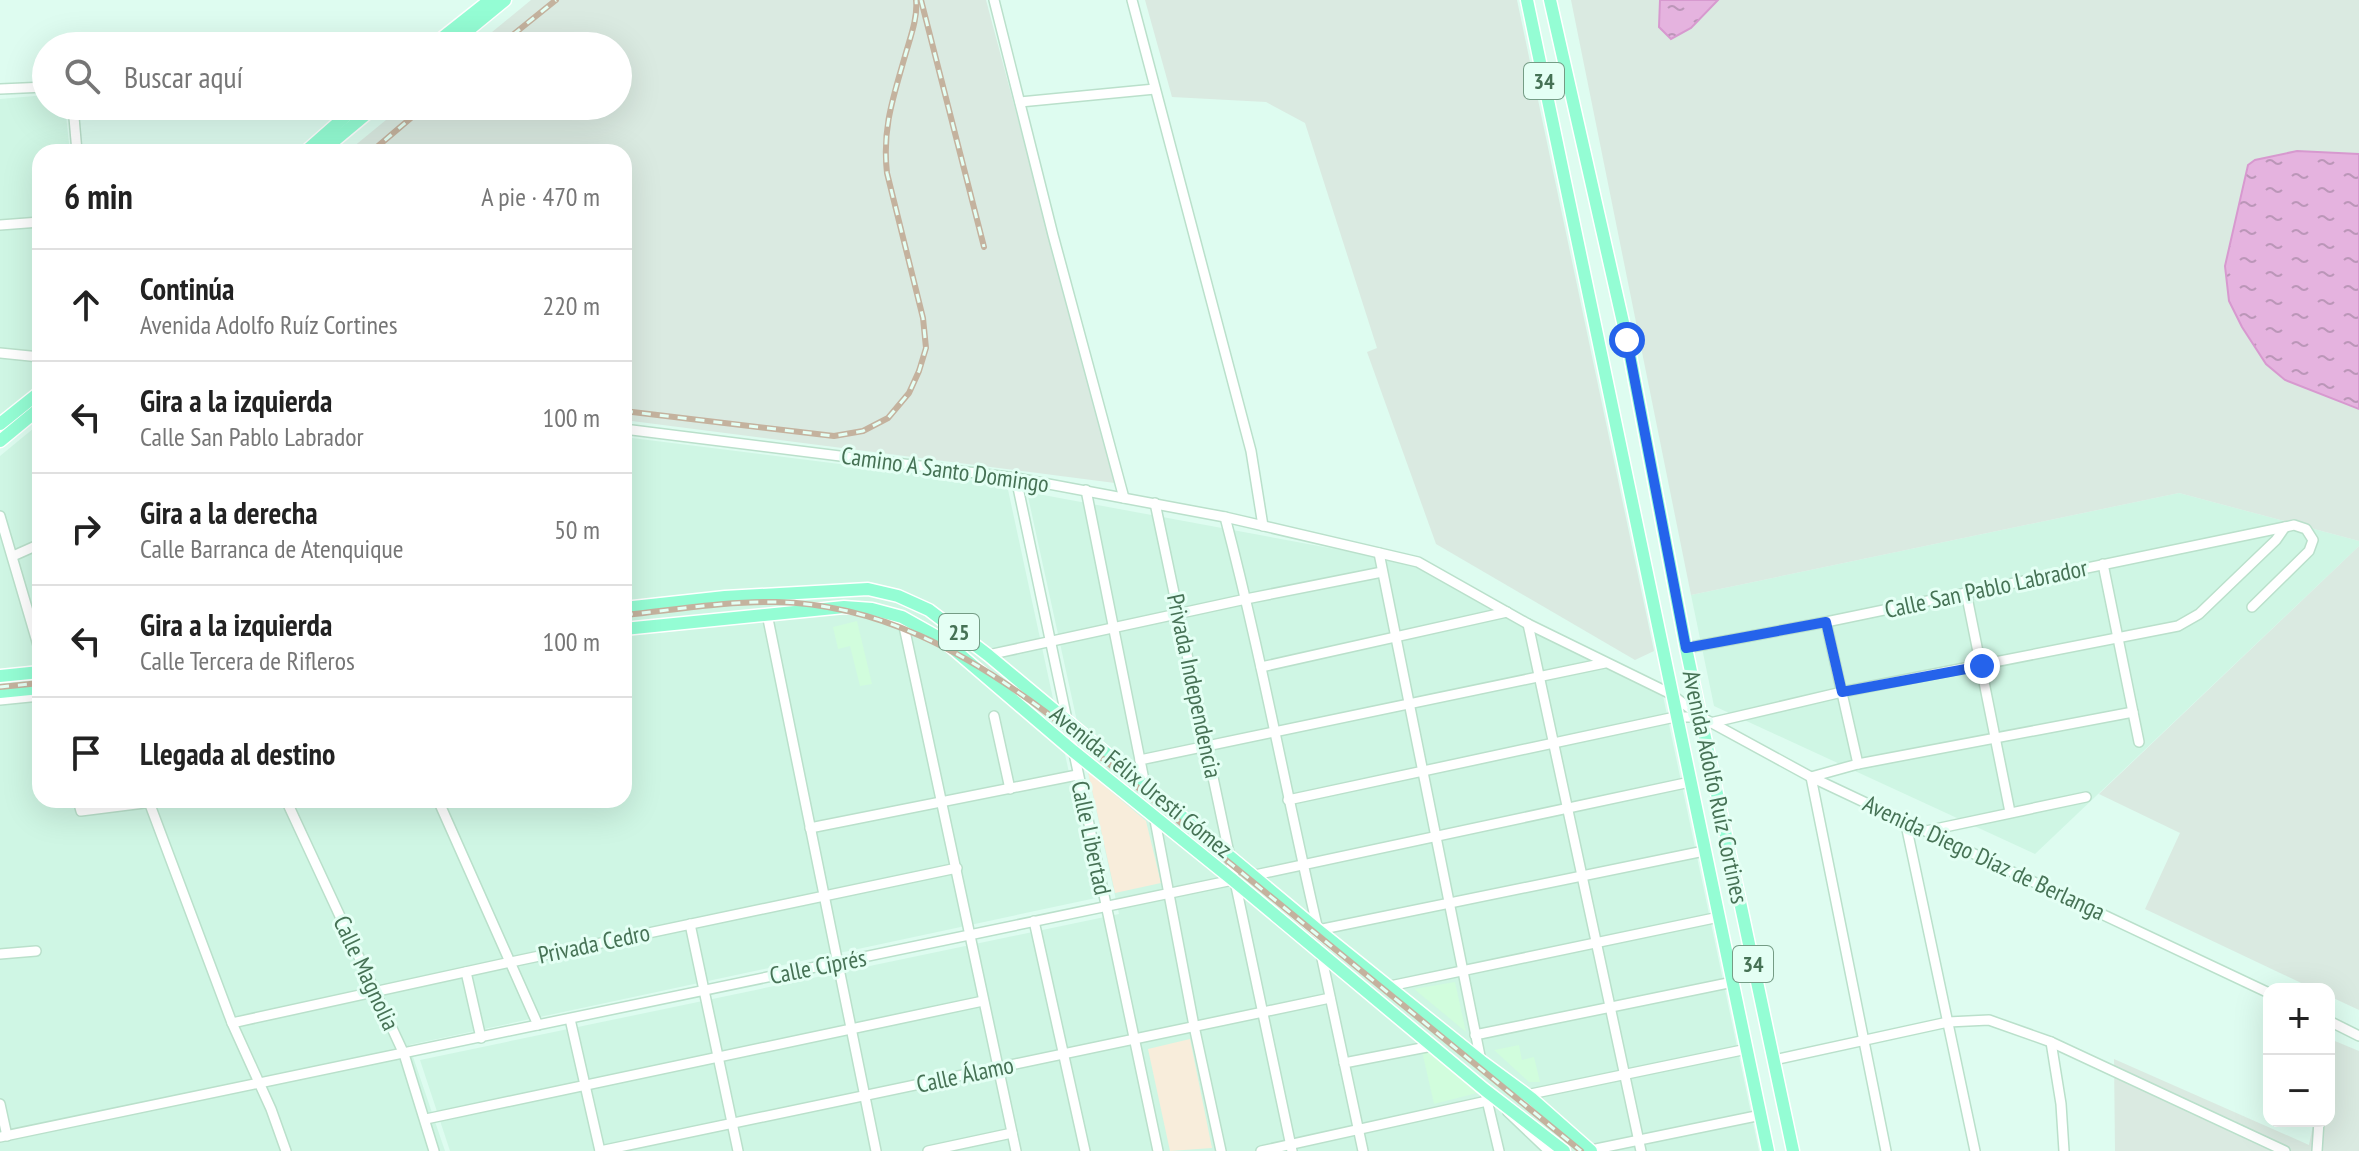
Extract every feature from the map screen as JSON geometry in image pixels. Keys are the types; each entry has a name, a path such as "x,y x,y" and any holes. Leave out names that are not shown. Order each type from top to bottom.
{"main road":[{"path":"450,32 490,0"},
{"path":"466,32 505,0"},
{"name":"Avenida Adolfo Ruíz Cortines","path":"1527,0 1768,1151"},
{"name":"Avenida Adolfo Ruíz Cortines","path":"1550,0 1627,340 1686,648 1706,720 1793,1151"},
{"path":"314,144 341,120"},
{"path":"331,144 359,120"},
{"path":"0,424 32,398"},
{"path":"0,441 32,415"},
{"name":"Avenida Félix Uresti Gómez","path":"632,607 725,597 868,589 914,602 949,624 988,655 1318,930 1528,1096 1572,1136 1595,1150"},
{"name":"Avenida Félix Uresti Gómez","path":"632,628 844,607 872,609 902,617 943,640 1432,1046 1486,1096 1504,1105 1559,1150"},
{"path":"0,673 32,670"},
{"path":"0,692 32,689"}],"street":[{"path":"994,0 1124,498"},
{"path":"1132,0 1251,451 1263,526 1418,562 1528,624 1671,694"},
{"path":"0,89 32,88"},
{"path":"1020,102 1155,89"},
{"path":"74,120 76,144"},
{"path":"0,225 32,223"},
{"path":"0,353 32,356"},
{"name":"Camino A Santo Domingo","path":"632,430 1016,478 1263,526"},
{"name":"Calle Libertad","path":"1016,478 1158,1151"},
{"path":"1086,490 1145,785"},
{"name":"Privada Independencia","path":"1155,503 1291,1148"},
{"path":"0,516 32,624"},
{"path":"1225,517 1246,599 1318,930 1704,851"},
{"path":"1706,720 1982,666 2190,621 2276,540 2285,527 2294,525 2306,529 2312,536 2312,545 2252,607"},
{"name":"Calle San Pablo Labrador","path":"1686,648 2285,527"},
{"path":"13,556 32,548"},
{"path":"1379,553 1481,1061"},
{"path":"2103,564 2139,742"},
{"path":"988,655 1382,572"},
{"path":"1966,592 2010,812"},
{"path":"1261,667 1507,612"},
{"path":"767,614 876,1151"},
{"path":"902,617 1016,1151"},
{"path":"1826,622 1858,764"},
{"path":"1528,624 1640,1146"},
{"path":"1140,760 1606,663"},
{"name":"Avenida Diego Díaz de Berlanga","path":"1671,694 1706,720 1811,777 2263,990"},
{"path":"0,700 32,697"},
{"path":"1886,1151 1811,777 1858,764 2133,712"},
{"path":"994,716 1010,789"},
{"path":"1288,800 1675,717"},
{"name":"Avenida Diego Díaz de Berlanga","path":"1675,717 1706,720"},
{"path":"810,828 1077,775"},
{"path":"1255,875 1690,782"},
{"path":"1926,831 2086,797"},
{"path":"151,808 232,1023 286,1151"},
{"name":"Calle Magnolia","path":"290,808 404,1054 434,1151"},
{"path":"442,808 538,1025"},
{"path":"1154,815 1221,1151"},
{"path":"1905,820 1975,1151"},
{"name":"Privada Cedro","path":"232,1023 957,868"},
{"name":"Calle Ciprés","path":"4,1137 1233,880"},
{"path":"1390,986 1719,917"},
{"path":"1034,921 1085,1151"},
{"path":"690,924 738,1151"},
{"path":"0,954 36,951"},
{"path":"1321,954 1363,1151"},
{"path":"466,972 481,1038"},
{"path":"1475,1035 1733,982"},
{"name":"Calle Álamo","path":"600,1151 1330,998"},
{"path":"426,1119 983,1001"},
{"path":"570,1019 600,1151"},
{"path":"1774,1060 1948,1022 1989,1020 2051,1042 2285,1151"},
{"path":"2335,1024 2359,1036"},
{"path":"2051,1042 2061,1104 2064,1151"},
{"path":"1344,1063 1432,1046"},
{"path":"1528,1096 1747,1049"},
{"path":"1261,1151 1291,1148 1486,1096 1499,1151"},
{"path":"1528,1096 1548,1106 1595,1150 1640,1146 1761,1115"},
{"path":"0,1104 4,1137"},
{"path":"2317,1151 2319,1127"},
{"path":"928,1151 1012,1133"}],"shaded area":[{"path":"531,0 986,0 1115,483 632,421 632,144 357,144 386,120 632,120 632,32 492,32"},
{"path":"1145,0 1517,0 1654,651 1635,660 1436,544 1367,352 1377,348 1305,123 1266,102 1172,97"},
{"path":"1571,0 2359,0 2359,541 2179,493 1691,595"},
{"path":"32,96 32,120 67,120 69,144 32,144 32,392 0,418 0,99"},
{"path":"32,430 32,808 632,808 632,438 1007,485 1096,898 409,1045 445,1151 0,1151 0,456"},
{"path":"1027,492 1422,565 1662,691 1759,1151 450,1151 420,1060 1119,914"},
{"path":"2179,493 2359,541 2359,546 2035,854 1714,706 1691,595"},
{"path":"2359,546 2359,1010 2335,999 2335,983 2301,983 2145,909 2180,833 2099,794"},
{"path":"857,621 872,684 860,686 850,646 838,649 833,627"},
{"path":"1088,772 1146,821 1161,883 1115,893"},
{"path":"1455,982 1466,1032 1414,989"},
{"path":"1190,1039 1212,1148 1170,1151 1148,1049"},
{"path":"2335,1041 2359,1051 2359,1151 2115,1151 2114,1059 2263,1127 2309,1145 2313,1127 2335,1127"},
{"path":"1519,1045 1522,1060 1534,1057 1540,1082 1529,1082 1494,1050"},
{"path":"1431,1050 1481,1092 1434,1104 1422,1051"}],"water":[{"path":"1660,0 1718,0 1691,28 1671,39 1659,27"},
{"path":"2297,151 2359,154 2359,409 2285,380 2266,364 2229,301 2225,266 2248,165 2255,160"}],"railway":[{"path":"516,32 556,0"},
{"path":"632,412 834,436 863,431 888,418 909,393 926,348 923,318 887,173 886,142 893,100 915,21 916,0"},
{"path":"921,0 984,247"},
{"path":"380,144 409,120"},
{"path":"632,614 738,603 814,605 886,622 953,652 1047,713 1581,1151"},
{"path":"0,687 32,684"}],"route":[{"path":"1627,340 1686,648 1826,622 1842,692 1982,666"}]}
